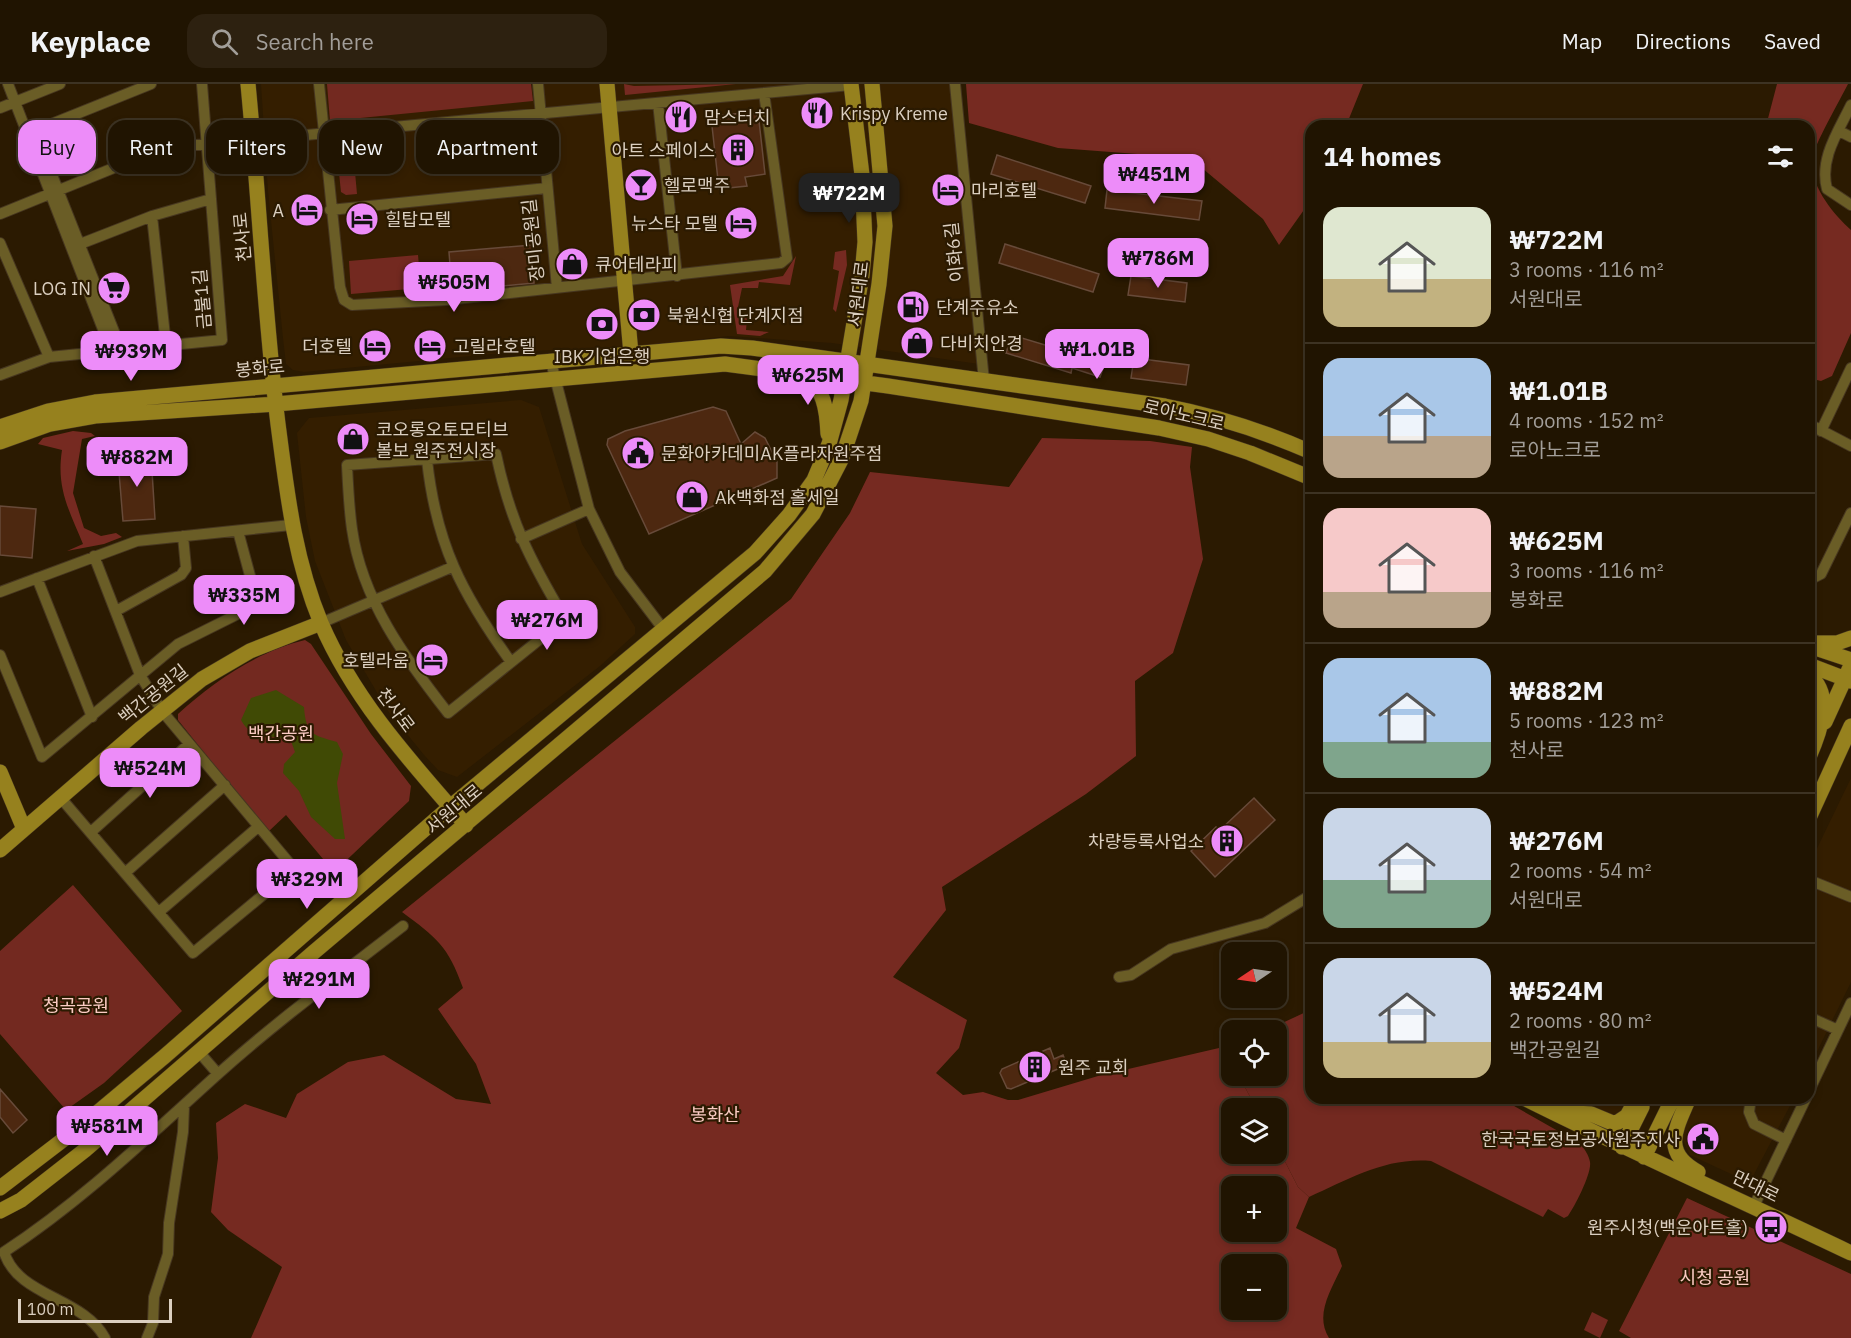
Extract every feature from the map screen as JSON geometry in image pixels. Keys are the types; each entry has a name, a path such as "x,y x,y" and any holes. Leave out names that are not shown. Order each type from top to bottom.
{"street":[{"path":"8,84 18,100 26,120"},
{"path":"15,84 18,100"},
{"path":"0,108 60,84"},
{"path":"63,120 151,84"},
{"name":"금불1길","path":"202,84 206,132"},
{"name":"천사로","path":"248,84 252,120"},
{"name":"장미공원길","path":"319,84 322,120"},
{"name":"장미공원길","path":"538,84 557,288"},
{"path":"607,84 631,354"},
{"name":"서원대로","path":"0,1188 85,1123 186,1038 450,807 754,553 789,515 814,480 829,444 848,363 865,242 864,197 851,84 609,108"},
{"name":"서원대로","path":"0,1211 21,1200 85,1150 314,952 765,571 813,514 842,458 865,384 885,226 872,84"},
{"name":"이화6길","path":"954,84 984,381"},
{"name":"장미공원길","path":"327,174 340,287 344,300 352,305 446,300 774,266 787,258 764,93"},
{"path":"658,103 677,276"},
{"path":"1851,105 1826,159 1824,180 1827,189 1851,205"},
{"path":"404,127 609,108"},
{"path":"1839,131 1851,137"},
{"path":"0,214 163,148 206,144"},
{"path":"47,174 116,350"},
{"name":"금불1길","path":"0,375 48,357 222,340 209,174"},
{"name":"천사로","path":"256,174 273,387 291,525 302,571 321,623 367,705 466,825"},
{"name":"장미공원길","path":"330,210 547,188"},
{"path":"76,246 152,216 211,200"},
{"path":"152,216 166,345"},
{"path":"0,243 48,357"},
{"name":"봉화로","path":"0,442 50,423 95,416 276,404 552,370 631,354 721,346 752,348 867,365"},
{"name":"봉화로","path":"0,427 48,411 95,402 273,387 552,370 725,364 844,381"},
{"name":"로아노크로","path":"867,365 1116,399 1216,416 1260,430 1305,449"},
{"path":"1821,431 1851,368"},
{"path":"552,370 589,509 620,572 664,630"},
{"path":"779,373 807,379 815,386 825,406 829,444"},
{"name":"로아노크로","path":"844,381 1115,420 1208,439 1259,456 1305,475"},
{"path":"1115,420 1116,399"},
{"path":"1815,428 1851,446"},
{"path":"496,454 504,496 521,538 529,558 565,618 448,713 408,661 372,601 352,531 347,465 496,454"},
{"path":"427,460 437,520 452,567 475,610 511,662"},
{"path":"521,538 589,509"},
{"path":"1815,577 1821,574 1851,513"},
{"path":"0,592 137,541 291,525"},
{"path":"0,655 42,757 178,644 250,608 255,598 238,531"},
{"path":"116,611 181,575 186,568 183,536"},
{"path":"60,797 193,953 292,871 291,865 162,711 140,675 94,556"},
{"path":"321,623 452,567"},
{"path":"37,578 92,717"},
{"name":"백간공원길","path":"0,850 162,711 202,680 250,651 321,623"},
{"path":"1815,644 1826,645 1851,638"},
{"path":"1815,646 1851,660"},
{"path":"1815,666 1849,675 1815,743"},
{"path":"1815,680 1818,682 1823,700 1820,732"},
{"path":"1815,805 1850,729"},
{"path":"91,832 189,744"},
{"path":"0,772 24,829"},
{"path":"125,873 225,785"},
{"path":"159,912 258,827"},
{"path":"1815,882 1850,894"},
{"path":"1119,977 1131,975 1171,949 1265,923 1305,899"},
{"path":"105,1338 99,1327 80,1310 24,1280 8,1265 4,1252 40,1228 111,1173 218,1074 403,926"},
{"path":"1815,1078 1851,1003"},
{"path":"1815,1020 1838,1030"},
{"path":"186,1038 218,1074"},
{"path":"1536,1104 1622,1147 1644,1104"},
{"path":"1551,1112 1591,1114 1615,1124 1627,1116 1634,1104"},
{"path":"1644,1157 1670,1104"},
{"path":"1686,1104 1674,1134 1675,1146 1684,1165 1699,1173 1716,1188"},
{"path":"1750,1104 1749,1112 1754,1124 1786,1140"},
{"path":"1754,1206 1803,1104"},
{"path":"147,1338 153,1323 154,1297 168,1254 169,1223 183,1132 184,1106"},
{"name":"만대로","path":"1622,1147 1716,1188 1851,1253"}],"shaded area":[{"path":"261,84 953,84 979,364 832,343 728,336 650,345 512,352 304,372 293,370 286,364 267,174 307,174 307,120 263,120"},
{"path":"521,400 539,407 582,544 635,627 635,634 600,666 457,777 438,770 388,711 346,640 315,561 306,517 297,433 309,418"},
{"path":"276,690 304,707 309,729 322,738 337,742 343,754 337,783 345,839 335,839 311,817 299,791 283,773 284,764 295,752 291,741 257,734 246,727 241,720 251,698"},
{"path":"1851,778 1851,982 1815,1056 1815,853"},
{"path":"1576,1104 1626,1104 1619,1117 1614,1120"},
{"path":"1695,1104 1791,1104 1752,1178 1744,1180 1690,1155 1683,1140 1683,1129"}],"green space":[{"path":"327,84 531,84 533,101 330,120"},
{"path":"624,84 634,86 736,84 625,95"},
{"path":"966,84 1363,84 1348,120 1305,120 1305,208 1279,245 1263,219 1190,158 1058,148 969,123"},
{"path":"1777,84 1848,84 1815,151 1815,120 1768,120"},
{"path":"339,174 355,174 357,194 346,195 341,192"},
{"path":"1815,181 1830,208 1851,230 1851,333 1832,376 1821,381 1815,380"},
{"path":"846,250 847,265 836,312 833,309 839,271 833,269 835,252"},
{"path":"418,255 421,288 351,294 349,261"},
{"path":"796,256 790,285 759,282 758,288 742,288 738,307 747,319 746,330 769,332 760,336 737,334 730,285 783,276"},
{"path":"73,431 91,433 95,436 82,439 73,493 84,528 101,536 116,533 122,537 104,544 67,551 83,544 62,487 62,450 38,444 43,438"},
{"name":"봉화산","path":"1042,438 1150,441 1192,447 1190,467 1203,559 1173,653 1135,681 1136,756 1086,794 942,887 946,910 893,977 967,1020 959,1048 936,1073 963,1095 983,1092 1008,1100 1018,1100 1098,1076 1219,1048 1221,1050 1221,1086 1244,1086 1251,1098 1221,1098 1221,1164 1286,1164 1298,1187 1309,1197 1296,1228 1336,1249 1342,1266 1324,1311 1323,1320 1329,1338 251,1338 282,1267 228,1230 211,1212 218,1158 216,1123 245,1104 286,1118 297,1094 348,1062 384,1055 456,1099 491,1104 476,1064 438,1009 463,988 458,974 446,952 433,936 402,912 791,599 850,513 870,472 1009,487"},
{"name":"백간공원","path":"305,640 311,644 371,734 411,786 409,801 334,872 286,815 268,832 178,720 178,714 221,679 270,652"},
{"name":"청곡공원","path":"73,885 182,1011 104,1083 66,1110 0,1034 0,951"},
{"path":"1305,1012 1305,1104 1511,1104 1581,1144 1589,1157 1590,1167 1579,1197 1568,1216 1564,1218 1548,1209 1543,1217 1431,1161 1399,1162 1383,1166 1309,1197 1298,1187 1286,1164 1287,1098 1251,1098 1244,1086 1287,1086 1287,1021"},
{"name":"시청 공원","path":"1687,1198 1851,1274 1851,1338 1631,1338 1619,1331"},
{"path":"1592,1312 1608,1320 1600,1338 1584,1330"}],"building":[{"name":"아트 스페이스","path":"749,112 756,114 759,121 765,174 745,177 747,186 719,189 711,117"},
{"path":"997,155 1091,186 1085,203 991,174"},
{"path":"1107,190 1202,201 1199,220 1105,208"},
{"path":"1005,244 1099,274 1093,292 999,263"},
{"path":"532,245 534,283 452,291 449,252"},
{"path":"1131,276 1187,283 1185,302 1128,295"},
{"path":"1012,335 1075,354 1076,351 1106,360 1100,377 1072,368 1071,373 1006,353"},
{"path":"1134,358 1189,365 1186,385 1131,378"},
{"path":"713,407 726,411 741,444 755,432 765,438 777,462 777,478 649,534 607,445 608,439 625,431"},
{"path":"156,457 158,471 152,471 155,519 123,521 118,460"},
{"path":"0,506 36,509 32,558 0,555"},
{"name":"차량등록사업소","path":"1254,798 1275,820 1215,877 1191,851 1216,827 1220,830"},
{"name":"원주 교회","path":"1050,1048 1054,1059 1063,1055 1067,1065 1011,1089 1007,1088 1000,1073 1002,1069"},
{"path":"0,1089 27,1120 13,1133 0,1117"}],"place":[{"name":"Krispy Kreme","path":"817,113"},
{"name":"맘스터치","path":"681,117"},
{"name":"아트 스페이스","path":"738,150"},
{"name":"헬로맥주","path":"641,185"},
{"name":"마리호텔","path":"948,190"},
{"name":"A","path":"307,210"},
{"name":"힐탑모텔","path":"362,219"},
{"name":"뉴스타 모텔","path":"741,223"},
{"name":"큐어테라피","path":"572,264"},
{"name":"LOG IN","path":"114,288"},
{"name":"단계주유소","path":"913,307"},
{"name":"북원신협 단계지점","path":"644,315"},
{"name":"IBK기업은행","path":"602,324"},
{"name":"다비치안경","path":"917,343"},
{"name":"더호텔","path":"375,346"},
{"name":"고릴라호텔","path":"430,346"},
{"name":"코오롱오토모티브 볼보 원주전시장","path":"353,439"},
{"name":"문화아카데미AK플라자원주점","path":"638,453"},
{"name":"Ak백화점 홀세일","path":"692,497"},
{"name":"호텔라움","path":"432,660"},
{"name":"차량등록사업소","path":"1227,841"},
{"name":"원주 교회","path":"1035,1067"},
{"name":"한국국토정보공사원주지사","path":"1703,1139"},
{"name":"원주시청(백운아트홀)","path":"1771,1227"}]}
